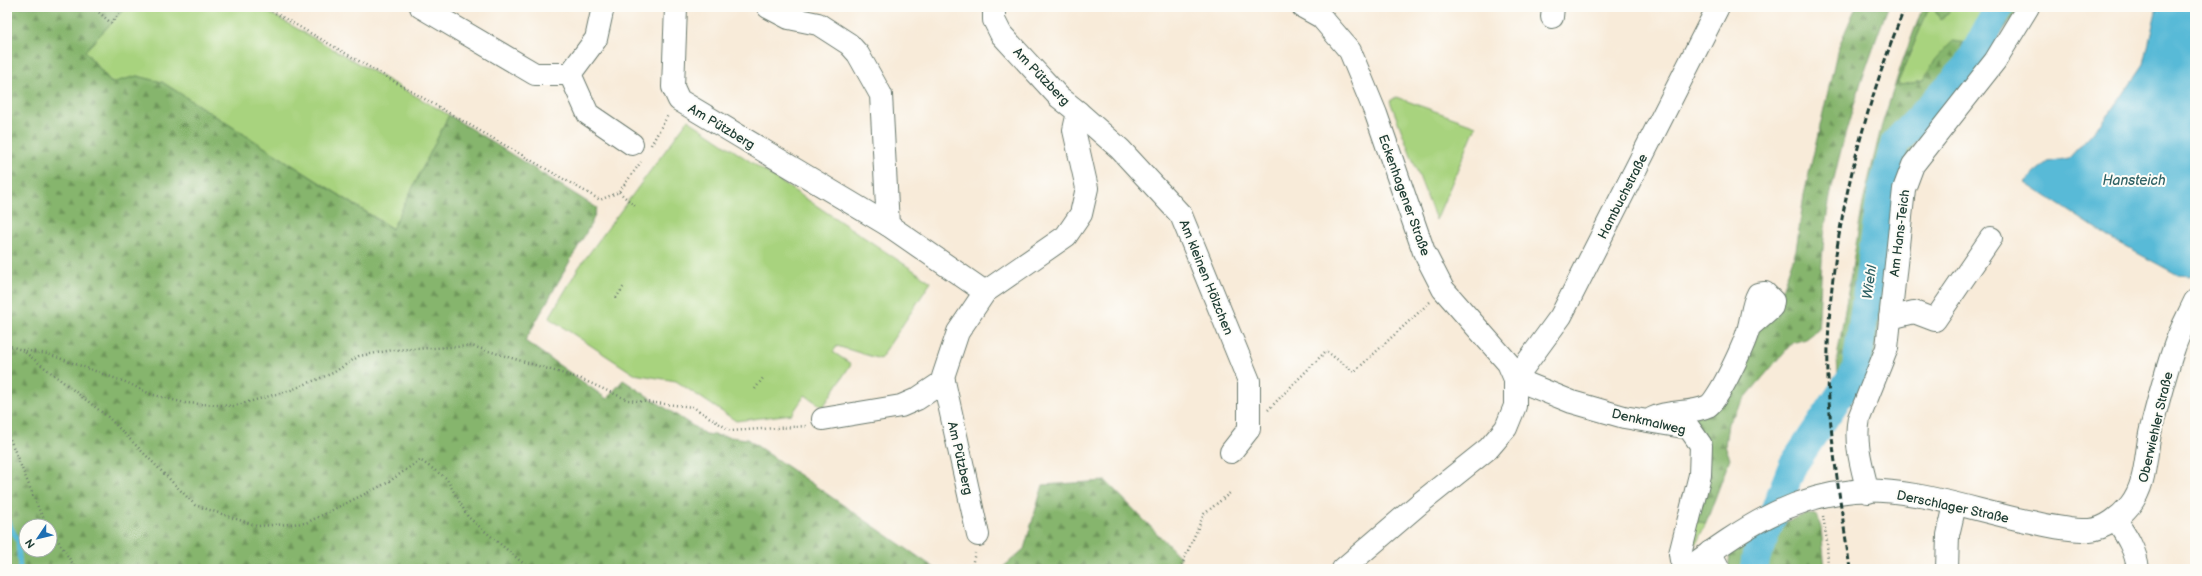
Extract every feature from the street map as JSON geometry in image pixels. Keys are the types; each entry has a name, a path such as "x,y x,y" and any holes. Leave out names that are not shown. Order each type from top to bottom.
{"street":[{"path":"421,7 535,74 570,74"},
{"path":"570,74 596,39 603,7"},
{"path":"676,7 674,88 679,100"},
{"path":"768,7 789,18 818,24 849,44 862,61 881,95 888,225"},
{"name":"Am Pützberg","path":"978,535 943,377 958,332 986,292 1066,236 1081,214 1086,188 1074,130 1078,112 1059,97 1001,34 994,20 994,7"},
{"name":"Hambuchstraße","path":"1515,379 1561,316 1718,7"},
{"name":"Am Hans-Teich","path":"1868,492 1857,446 1856,429 1887,348 1904,189 1913,165 1995,61 2028,7"},
{"name":"Eckenhagener Straße","path":"1317,10 1350,50 1376,114 1424,252 1444,289 1508,363 1515,379 1515,406 1506,428 1489,448 1419,504 1343,569"},
{"path":"570,74 588,114 642,149"},
{"name":"Am Pützberg","path":"679,100 888,225 986,292"},
{"name":"Am kleinen Hölzchen","path":"1078,112 1120,149 1182,215 1249,382 1249,429"},
{"path":"1890,318 1914,312 1935,320 1991,238"},
{"name":"Oberwiehler Straße","path":"2116,520 2131,504 2140,488 2151,430 2174,348 2195,301"},
{"path":"1647,421 1663,414 1701,408 1712,403 1730,371 1750,327"},
{"name":"Denkmalweg","path":"1515,379 1572,402 1647,421 1689,428 1701,445 1700,476 1680,554 1681,560 1687,569"},
{"path":"822,419 901,406 917,399 944,381"},
{"path":"1231,452 1249,429"},
{"name":"Derschlager Straße","path":"1687,569 1714,561 1746,527 1770,514 1797,503 1840,493 1868,492 1917,496 2034,523 2078,529 2092,530 2116,520"},
{"path":"1947,569 1948,535 1955,505"},
{"path":"2116,520 2129,539 2137,561 2138,569"}],"path":[{"path":"93,7 111,23 126,7"},
{"path":"265,7 600,200 619,192 642,149 679,100"},
{"path":"619,192 636,207"},
{"path":"616,298 624,286"},
{"path":"1249,429 1326,351 1354,372 1444,289"},
{"path":"7,345 22,350 48,354 128,383 150,394 185,403 234,406 291,390 333,373 359,356 393,350 472,346 582,379 628,400 692,407 731,431 819,425 822,419"},
{"path":"22,350 108,417 195,505 257,526 306,523 387,483 420,460 446,478 468,518 530,569"},
{"path":"755,389 763,378"},
{"path":"7,432 44,518"},
{"path":"1180,569 1204,514 1230,493"},
{"path":"1820,498 1827,541 1828,569"},
{"path":"58,541 76,569"}],"green space":[{"path":"7,7 126,7 85,51 111,83 137,76 162,82 392,229 449,115 597,208 592,222 525,341 607,399 623,380 705,434 747,439 936,569 7,569"},
{"path":"126,7 259,7 449,115 393,229 162,82 137,76 112,83 85,51"},
{"path":"1856,7 1888,7 1853,109 1832,188 1823,243 1818,330 1806,339 1792,343 1745,398 1728,423 1725,446 1730,458 1706,523 1693,521 1703,446 1665,417 1699,413 1747,339 1774,313 1796,250 1804,195 1838,48"},
{"path":"1923,7 1931,7 1928,10 1898,82 1901,85 1923,81 1936,58 1952,41 1968,43 1985,7 2020,7 1961,91 1914,145 1902,170 1872,372 1840,414 1837,358 1863,203 1881,128 1903,60"},
{"path":"1933,7 1940,19 1949,13 1951,7 1985,7 1968,43 1936,58 1923,81 1901,85 1898,82 1928,10"},
{"path":"1933,7 1951,7 1949,13 1940,19"},
{"path":"1396,97 1476,126 1436,220 1390,101"},
{"path":"688,120 931,282 880,359 837,346 833,352 851,364 823,407 805,395 792,414 736,421 676,381 634,374 549,318 579,267"},
{"path":"1106,481 1180,557 1173,569 1001,569 1024,549 1043,485"},
{"path":"1806,514 1817,515 1821,528 1825,569 1728,569 1730,553 1776,526"},
{"path":"1693,521 1706,523 1697,542 1691,546"}],"water":[{"name":"Hansteich","path":"2157,7 2195,7 2195,266 2190,276 2178,275 2115,241 2025,182 2048,162 2069,158 2111,112 2144,64"}],"waterway":[{"name":"Wiehl","path":"1754,569 1756,557 1793,465 1856,371 1882,191 1895,143 1968,66 1999,7"},
{"path":"7,520 18,541 20,569"}],"railway":[{"path":"1850,569 1831,431 1828,375 1830,303 1842,217 1852,174 1875,89 1905,7"}]}
